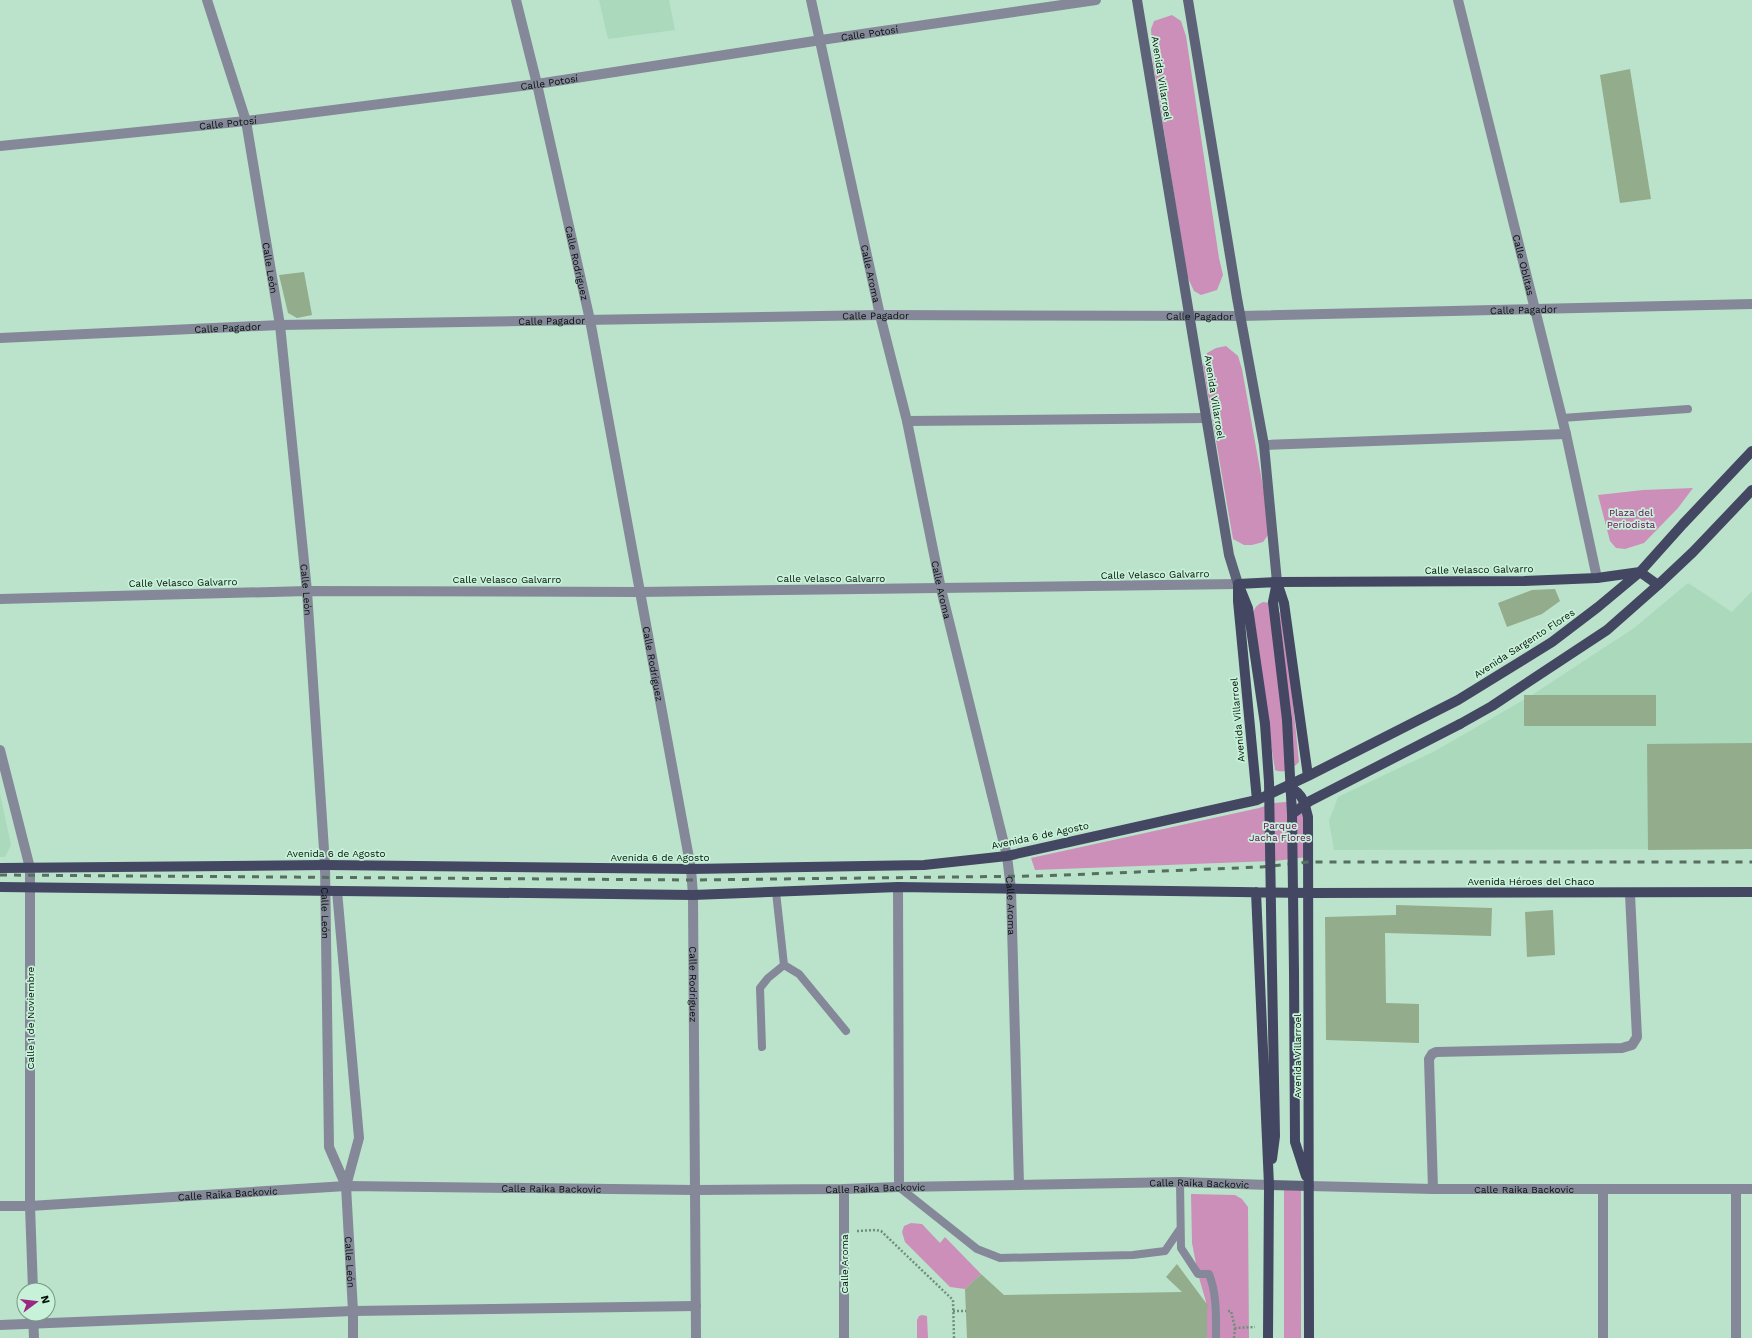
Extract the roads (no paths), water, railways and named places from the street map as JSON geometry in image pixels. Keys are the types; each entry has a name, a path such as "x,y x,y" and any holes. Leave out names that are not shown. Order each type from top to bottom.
{"main road":[{"name":"Avenida Villarroel","path":"1137,0 1188,316 1229,555 1238,584 1238,601 1257,800"},
{"path":"1188,0 1240,316 1264,445 1277,582 1284,603 1308,776"},
{"name":"Avenida Sargento Flores","path":"1308,776 1458,700 1552,642 1598,607 1640,572 1682,524 1752,451"},
{"path":"1292,814 1299,807 1310,801 1492,706 1607,630 1693,552 1752,490"},
{"path":"1640,572 1658,585"},
{"name":"Calle Velasco Galvarro","path":"1238,584 1277,582 1524,581 1597,578 1640,572"},
{"path":"1277,582 1273,602 1287,720 1292,814 1295,1142 1309,1186"},
{"path":"1238,584 1248,608 1265,724 1269,782 1275,1136 1269,1184"},
{"name":"Avenida 6 de Agosto","path":"0,868 325,865 691,869 924,865 1007,856 1257,800 1308,776"},
{"name":"Avenida Villarroel","path":"1285,787 1294,788 1300,794 1308,817 1309,1338"},
{"path":"0,887 30,886 693,895 898,887 1309,893"},
{"path":"1256,892 1269,1184 1268,1338"},
{"name":"Avenida Héroes del Chaco","path":"1309,893 1630,894 1752,892"},
{"name":"Calle Raika Backovic","path":"1269,1184 1309,1186"}],"street":[{"name":"Calle León","path":"207,0 246,121 280,325 307,591 325,865 330,1147 346,1186"},
{"name":"Calle Rodriguez","path":"516,0 537,84 590,320 691,869 693,895 696,1338"},
{"name":"Calle Aroma","path":"811,0 880,315 907,422 941,589 1007,856 1011,889 1019,1185"},
{"name":"Calle Potosí","path":"0,146 246,121 537,84 820,40 1096,0"},
{"name":"Calle Oblitas","path":"1458,0 1566,434 1597,578"},
{"name":"Calle Pagador","path":"0,338 280,325 880,315 1240,316 1752,304"},
{"path":"907,422 1206,418"},
{"path":"1264,445 1566,434"},
{"name":"Calle Velasco Galvarro","path":"0,599 307,591 639,592 1238,584"},
{"name":"Calle 1 de Noviembre","path":"0,750 30,868 30,1206 33,1282"},
{"path":"898,887 899,1187"},
{"name":"Calle León","path":"337,891 359,1138 346,1186 353,1311 353,1338"},
{"path":"1433,1189 1429,1059 1432,1054 1436,1052 1622,1048 1632,1045 1637,1037 1630,894"},
{"name":"Calle Raika Backovic","path":"0,1206 30,1206 346,1186 695,1190 844,1189 1180,1182 1269,1184"},
{"name":"Calle Raika Backovic","path":"1309,1186 1433,1189 1752,1189"},
{"name":"Calle Aroma","path":"844,1189 844,1338"},
{"path":"1603,1189 1603,1338"},
{"path":"1736,1189 1736,1338"},
{"path":"0,1325 353,1311 696,1306"},
{"path":"34,1324 34,1338"}],"lane":[{"path":"1562,418 1688,409"},
{"path":"776,892 784,965"},
{"path":"784,965 799,974 846,1031"},
{"path":"762,1047 760,988 768,978 784,965"},
{"path":"1180,1182 1181,1248 1198,1274 1209,1274 1213,1283 1216,1312 1216,1338"},
{"path":"899,1187 977,1249 1000,1258 1133,1255 1165,1251 1180,1229"}],"railway":[{"path":"0,875 692,880 1039,876 1261,867 1308,862 1752,862"}],"park label":[{"name":"Plaza del Periodista","path":"1631,518"},
{"name":"Parque Jacha Flores","path":"1280,830"}]}
